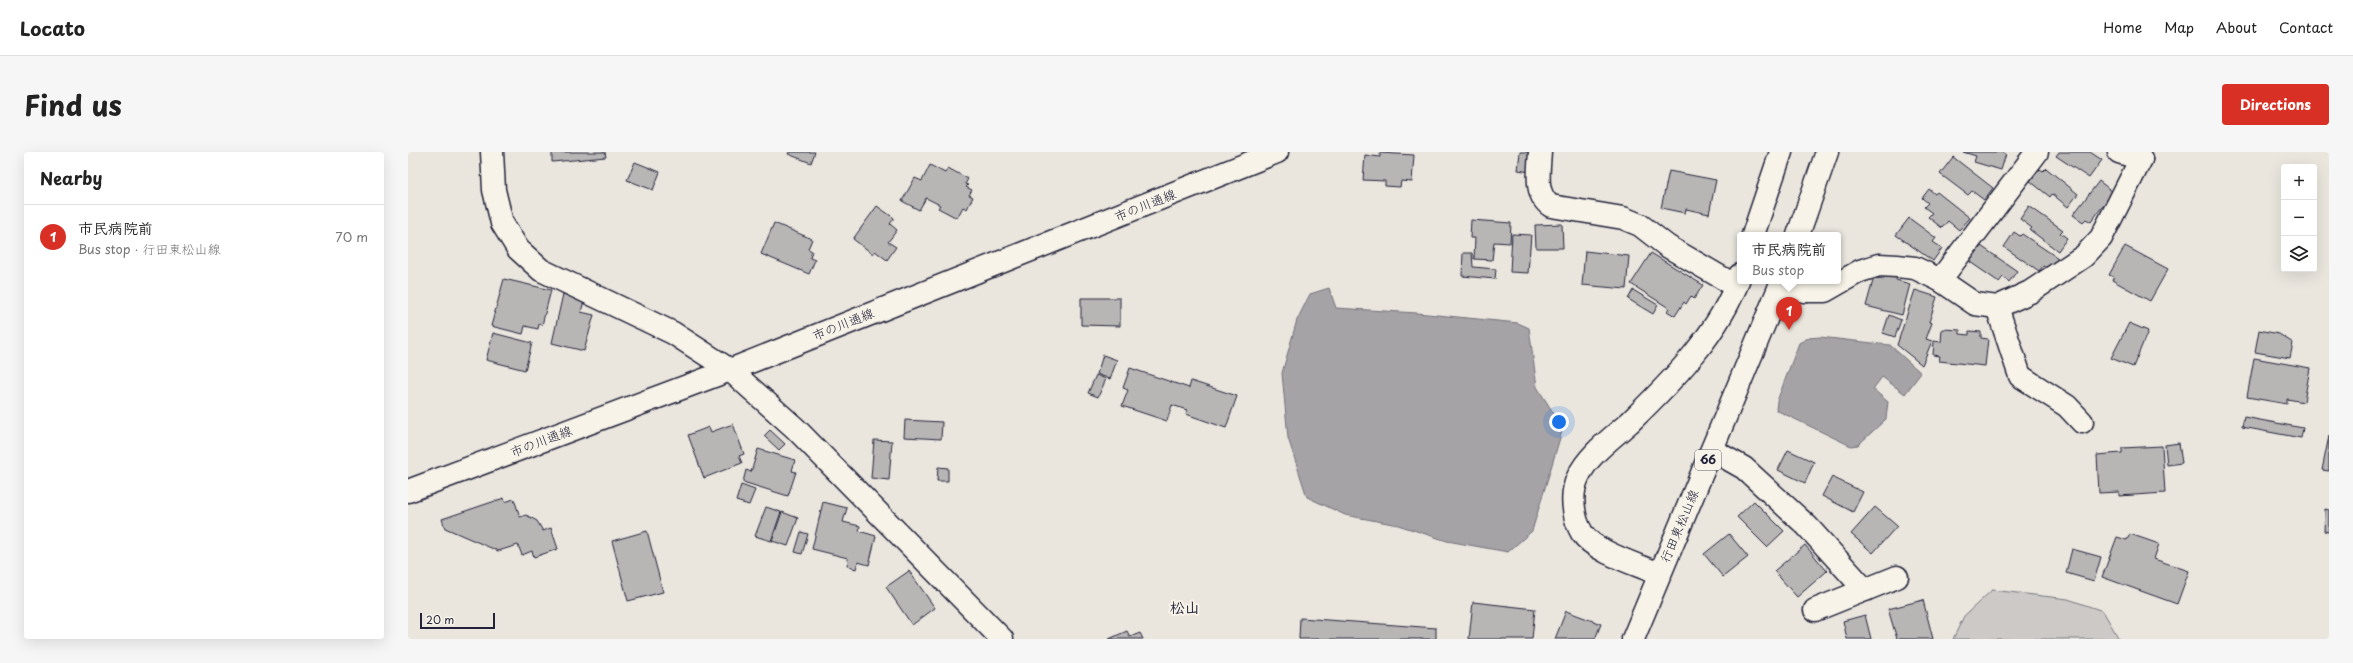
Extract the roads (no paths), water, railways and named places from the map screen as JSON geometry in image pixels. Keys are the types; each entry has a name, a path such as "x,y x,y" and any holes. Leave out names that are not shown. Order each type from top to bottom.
{"street":[{"path":"492,152 494,190 502,223 518,249 541,270 673,333 730,370 795,428 1002,639"},
{"name":"市の川通線","path":"408,491 730,370 1277,152"},
{"path":"1540,152 1540,189 1544,201 1551,206 1623,218 1640,226 1666,246 1737,281"},
{"path":"1755,232 1781,152"},
{"path":"1799,232 1827,152"},
{"path":"1940,280 2037,152"},
{"path":"1841,282 1860,271 1879,265 1915,268 1940,280 1975,304 1997,307 2030,292 2084,256 2101,238 2139,155 2120,152"},
{"path":"1659,574 1598,547 1583,534 1575,516 1573,497 1577,478 1587,462 1654,399 1715,328 1737,283"},
{"name":"行田東松山線","path":"1633,639 1780,284"},
{"path":"1786,284 1804,291 1825,291 1837,284"},
{"path":"1997,307 2020,376 2067,406 2082,422"},
{"path":"1712,450 1744,468 1807,526 1865,590"},
{"path":"1815,610 1897,577"}],"place":[{"name":"市民病院前","path":"1789,330"}],"district":[{"name":"松山","path":"1185,608"}]}
